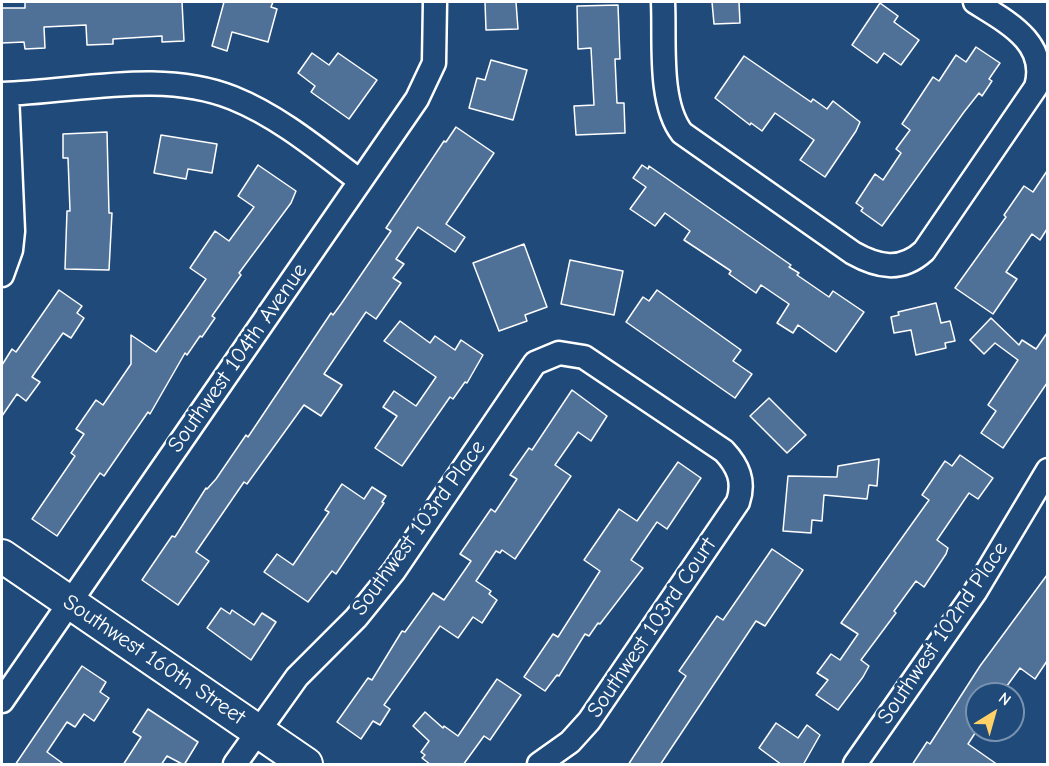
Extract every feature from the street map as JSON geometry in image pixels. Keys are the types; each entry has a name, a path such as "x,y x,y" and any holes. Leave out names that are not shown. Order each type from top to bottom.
{"street":[{"name":"Southwest 104th Avenue","path":"2,701 417,99 428,79 436,51 435,2"},
{"path":"663,2 666,84 672,116 687,138 853,253 883,265 901,265 924,251 1036,87 1039,72 1036,54 1018,30 975,2"},
{"path":"2,275 14,231 4,94 158,85 208,90 239,100 270,117 360,181"},
{"name":"Southwest 103rd Court","path":"539,765 574,738 596,712 738,502 740,476 724,451 595,362 573,354 559,353"},
{"name":"Southwest 103rd Place","path":"235,765 297,677 356,618 389,577 536,363 559,353"},
{"name":"Southwest 102nd Place","path":"855,765 985,577 1047,470"},
{"name":"Southwest 160th Street","path":"2,556 306,765"}],"building":[{"path":"25,2 182,2 184,41 162,42 162,36 113,39 113,44 87,45 86,25 44,27 45,48 25,49 24,42 2,43 2,8 25,8"},
{"path":"224,2 273,2 271,7 277,9 268,42 232,32 227,51 212,46"},
{"path":"485,2 516,2 518,29 486,30"},
{"path":"712,2 739,2 740,23 714,24"},
{"path":"880,3 898,16 894,22 919,40 901,65 884,53 877,63 852,45"},
{"path":"618,5 620,59 615,59 617,103 624,103 625,133 576,135 574,106 594,105 591,48 578,49 577,6"},
{"path":"976,47 1000,63 989,79 992,81 982,96 979,93 964,112 882,226 861,211 863,208 856,203 875,174 883,180 901,153 896,149 910,130 902,124 933,77 939,81 956,55 966,62"},
{"path":"312,53 329,65 338,53 377,80 349,119 311,92 315,86 298,73"},
{"path":"744,56 811,102 813,99 827,109 833,101 860,122 825,177 800,160 814,140 775,113 762,131 751,123 750,125 715,98"},
{"path":"491,60 527,70 513,120 469,108 477,78 485,80"},
{"path":"456,127 494,153 446,224 465,237 455,252 418,227 396,259 404,264 393,278 401,283 376,319 366,312 324,374 342,385 321,416 304,405 247,484 244,482 196,552 209,561 178,605 142,580 172,536 175,537 206,488 216,479 246,435 248,437 331,313 333,315 341,304 391,231 386,228 444,141 446,142"},
{"path":"107,132 109,213 112,213 109,270 65,269 67,211 70,211 68,158 63,158 63,134"},
{"path":"161,135 217,144 212,173 188,169 186,179 154,173"},
{"path":"258,165 296,191 291,203 239,273 241,275 212,316 215,318 202,337 200,336 187,355 185,353 150,414 148,412 104,476 100,473 57,536 32,519 75,456 71,453 84,434 76,429 96,400 103,405 131,364 131,335 156,352 206,279 190,268 215,231 229,241 254,207 238,196"},
{"path":"642,165 648,169 649,166 791,265 789,267 799,273 797,275 829,297 833,291 864,312 836,352 798,325 793,333 777,323 789,304 761,285 756,293 729,274 731,271 684,240 690,231 665,213 655,226 630,209 646,187 633,178"},
{"path":"1047,171 1047,229 1040,240 1032,234 1006,272 1017,279 993,314 955,288 1006,217 1004,215 1024,186 1033,192"},
{"path":"524,244 547,307 525,315 527,321 499,331 473,263"},
{"path":"570,260 623,271 614,315 561,304"},
{"path":"59,290 82,306 77,313 84,318 71,338 63,333 32,377 40,382 26,401 17,394 2,416 2,365 12,349 16,352"},
{"path":"657,290 741,350 733,361 752,374 735,398 626,322 643,297 649,301"},
{"path":"936,303 941,323 950,321 955,341 945,343 946,348 916,355 911,330 894,333 891,317 899,315 898,312"},
{"path":"991,318 1019,345 1022,340 1036,349 1047,333 1047,383 1003,448 981,433 996,411 988,405 1018,360 995,343 984,354 970,340"},
{"path":"400,321 430,343 435,336 455,350 461,340 483,355 467,383 465,382 453,399 450,397 402,466 375,448 397,416 383,407 394,391 416,406 436,377 384,341"},
{"path":"572,390 607,416 591,441 578,432 555,465 571,476 515,559 502,550 500,553 496,551 476,581 491,591 489,594 497,600 482,623 473,617 458,638 440,626 384,705 390,709 380,725 373,721 361,739 337,722 368,678 372,680 402,631 405,632 433,593 444,600 471,561 460,554 491,509 495,512 517,479 510,475 529,448 532,450"},
{"path":"769,398 806,435 787,453 750,416"},
{"path":"960,455 993,478 978,499 969,493 937,540 948,548 946,554 924,587 916,581 894,611 896,613 861,660 869,666 863,677 838,710 816,695 828,680 817,673 831,654 840,660 858,634 841,623 929,500 922,495 945,461 952,466"},
{"path":"879,459 877,486 869,485 867,499 824,495 822,521 812,520 811,533 783,531 788,476 837,477 838,466"},
{"path":"678,462 701,478 667,529 657,522 631,560 643,568 600,624 598,623 589,636 585,634 559,676 557,675 545,691 524,677 553,634 558,637 600,571 584,560 619,509 637,521"},
{"path":"342,484 364,499 372,487 386,496 382,502 384,503 336,574 332,571 308,602 264,572 277,554 293,565 329,512 325,510"},
{"path":"772,549 803,570 765,626 756,621 660,765 628,765 686,676 679,671 717,616 723,620"},
{"path":"1047,575 1047,661 1035,679 1020,668 1010,682 970,682"},
{"path":"221,608 230,614 232,610 254,625 262,613 276,622 251,660 207,628"},
{"path":"82,666 106,682 100,692 109,698 94,721 84,714 75,727 67,722 47,752 65,765 15,765"},
{"path":"497,679 521,695 490,740 484,736 463,765 431,765 422,758 425,755 421,752 429,741 413,726 425,712 443,728 444,726 458,736"},
{"path":"965,689 965,742 969,742 968,744 998,765 912,765 927,742 930,744"},
{"path":"148,709 198,742 184,765 167,756 161,765 123,765 141,737 133,732"},
{"path":"776,723 798,738 807,725 820,735 803,765 782,765 759,748"}]}
